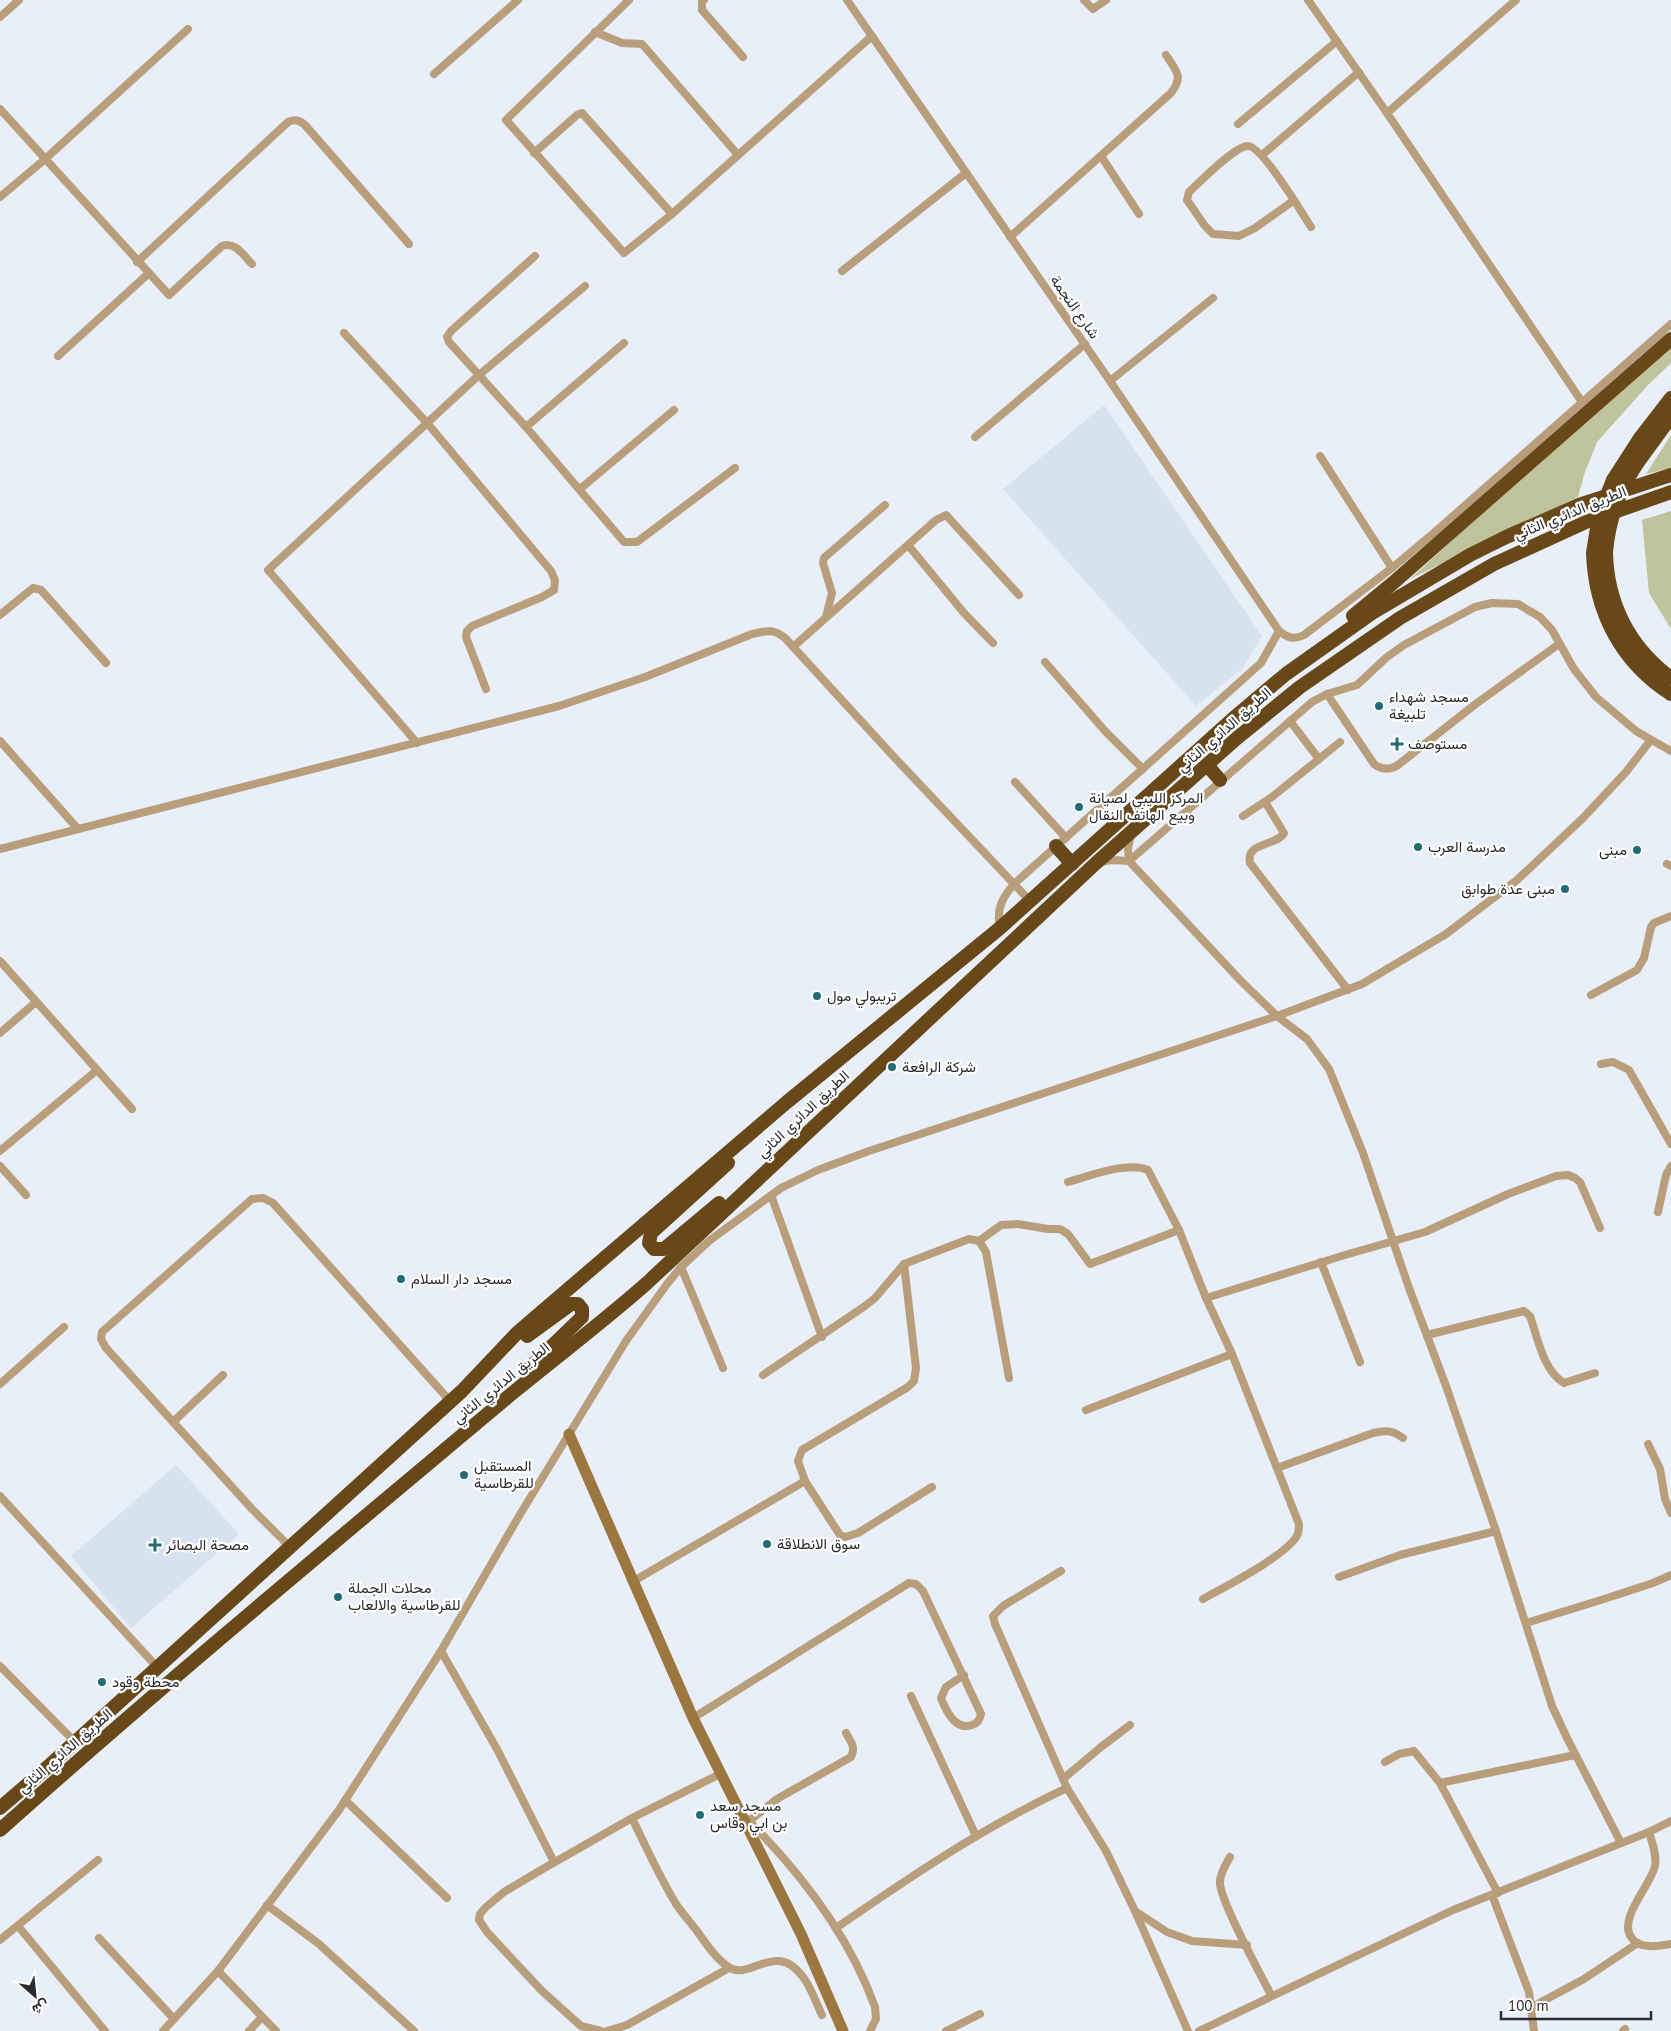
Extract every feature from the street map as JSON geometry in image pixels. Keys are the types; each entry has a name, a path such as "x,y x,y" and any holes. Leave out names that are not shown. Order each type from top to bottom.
{"highway":[{"path":"1286,674 1324,639 1393,583 1671,339"},
{"path":"1671,398 1640,438 1613,480 1599,515 1598,595 1614,635 1639,669 1671,694"},
{"path":"1671,417 1638,462 1618,498 1599,552 1623,624 1642,652 1671,678"},
{"name":"الطريق الدائري الثاني","path":"0,1808 158,1668 462,1391 518,1332 787,1102 1000,928 1236,716 1286,674 1372,613 1470,555 1579,505 1671,475"},
{"name":"الطريق الدائري الثاني","path":"0,1830 187,1667 518,1389 598,1326 647,1284 1096,863 1250,728 1300,688 1400,618 1464,580 1525,548 1614,511 1671,492"},
{"path":"1642,502 1671,497"},
{"path":"1207,765 1220,780"},
{"path":"1061,842 1072,864"},
{"path":"787,1102 756,1138 651,1233 649,1240 651,1246 657,1250 667,1247 776,1152 806,1133"},
{"path":"187,1667 207,1645 283,1578 541,1358 582,1317 583,1311 580,1306 571,1304 538,1327 462,1391"}],"street":[{"path":"0,17 19,0"},
{"path":"434,74 518,0"},
{"path":"629,0 506,120 624,253 672,214 872,36"},
{"path":"704,0 702,2 702,10 743,57"},
{"name":"شارع النجمة","path":"847,0 1110,381 1279,631"},
{"path":"1084,0 1093,9 1106,0"},
{"path":"1308,0 1387,113 1582,402"},
{"path":"1387,113 1516,0"},
{"path":"0,197 44,160 188,28"},
{"path":"595,32 622,43 642,44 738,155"},
{"path":"1238,124 1337,41"},
{"path":"1010,237 1171,93 1179,81 1179,76 1166,55"},
{"path":"1262,155 1359,72"},
{"path":"0,109 44,160 169,295 226,244 236,247 252,264"},
{"path":"534,153 577,115 582,114 672,214"},
{"path":"137,262 288,122 293,120 300,121 305,125 409,244"},
{"path":"1293,200 1255,228 1239,236 1213,234 1189,204 1188,195 1236,151 1246,146 1253,146 1262,155 1293,200 1311,227"},
{"path":"1101,156 1138,214"},
{"path":"842,271 966,173"},
{"path":"535,256 448,337 449,342 526,427 618,536 624,542 637,542 735,468"},
{"path":"58,356 149,273"},
{"path":"417,743 268,570 479,376 585,286"},
{"path":"1110,381 1213,298"},
{"path":"1000,928 998,909 1005,894 1014,884 1261,663 1279,631 1292,639 1304,635 1392,568 1671,324"},
{"path":"344,332 428,424 551,571 555,580 554,590 472,626 467,631 466,637 486,689"},
{"path":"526,427 624,343"},
{"path":"974,437 1084,344"},
{"path":"580,489 674,410"},
{"path":"1320,456 1392,568"},
{"path":"826,618 832,593 823,563 824,558 885,505"},
{"path":"793,647 940,517 948,516 1019,595"},
{"path":"908,545 964,614 993,642"},
{"path":"0,615 33,588 41,590 106,664"},
{"path":"1096,863 1112,860 1129,861 1312,702 1327,694 1357,685 1404,645 1475,607 1492,602 1509,603 1533,612 1546,623 1574,669 1596,697 1622,721 1650,741 1671,751"},
{"path":"0,849 559,706 645,676 752,634 770,630 778,632 793,647 1030,901"},
{"path":"1327,694 1374,764 1390,769 1398,765 1559,644"},
{"path":"1045,662 1105,730 1143,769"},
{"path":"1290,721 1320,759"},
{"path":"0,741 78,829"},
{"path":"163,2031 218,1971 345,1800 441,1651 626,1341 652,1304 682,1267 709,1241 770,1195 793,1181 869,1151 1277,1016 1362,984 1446,934 1517,880 1583,818 1626,772 1650,741"},
{"path":"1243,816 1265,802 1340,742"},
{"path":"1015,782 1061,842"},
{"path":"1265,802 1284,833 1280,838 1262,845 1251,852 1250,863 1348,990"},
{"path":"1132,832 1128,843 1129,861 1203,942 1277,1016 1307,1039 1329,1069 1363,1153 1496,1531 1552,1706 1621,1843"},
{"path":"1591,995 1637,970 1644,958 1651,927 1654,923 1671,916"},
{"path":"0,961 132,1109"},
{"path":"0,1033 36,1002"},
{"path":"1601,1064 1613,1062 1629,1070 1671,1144"},
{"path":"0,1151 97,1070"},
{"path":"0,1166 26,1195"},
{"path":"1658,1212 1666,1175 1671,1166"},
{"path":"1068,1182 1115,1170 1141,1167 1148,1170 1179,1230 1206,1298 1232,1354 1299,1524 1297,1536 1275,1556 1203,1599"},
{"path":"1206,1298 1425,1232 1508,1194 1556,1176 1568,1175 1575,1178 1584,1189 1600,1228"},
{"path":"770,1195 822,1337"},
{"path":"290,1547 252,1509 106,1348 101,1339 102,1332 252,1199 262,1198 273,1203 450,1402"},
{"path":"979,1241 1001,1225 1018,1224 1060,1229 1068,1234 1090,1264 1179,1230"},
{"path":"763,1375 822,1337 875,1298 904,1264 969,1239 979,1241 986,1252 1009,1378"},
{"path":"1321,1262 1360,1362"},
{"path":"904,1264 916,1368 914,1381 908,1387 802,1450 798,1462 805,1481 840,1535 849,1537 932,1487"},
{"path":"682,1267 723,1368"},
{"path":"1427,1335 1524,1311 1530,1316 1550,1368 1559,1380 1564,1383 1572,1382 1595,1373"},
{"path":"0,1384 64,1327"},
{"path":"1086,1410 1232,1354"},
{"path":"173,1422 223,1375"},
{"path":"1277,1468 1373,1433 1387,1430 1395,1432 1403,1438"},
{"path":"569,1434 693,1718 801,1934 843,2031"},
{"path":"1648,1444 1667,1486 1671,1512"},
{"path":"632,1582 805,1481"},
{"path":"0,1496 158,1668"},
{"path":"1339,1577 1400,1555 1496,1531"},
{"path":"1061,1571 1003,1606 993,1616 994,1624 1067,1788 1106,1851 1135,1911 1188,2031"},
{"path":"1526,1622 1653,1583 1671,1574"},
{"path":"693,1718 908,1583 916,1584 923,1590 964,1676 981,1714 978,1721 969,1726 964,1726 955,1721 942,1698 946,1687 964,1676"},
{"path":"441,1651 498,1751 554,1862"},
{"path":"0,1666 75,1742"},
{"path":"911,1696 976,1836"},
{"path":"1064,1780 1094,1752 1130,1725"},
{"path":"748,1821 778,1800 851,1756 854,1751 853,1746 846,1733"},
{"path":"1385,1762 1399,1754 1414,1751 1440,1784 1495,1894 1527,1984 1532,2007 1534,2031"},
{"path":"1440,1784 1575,1755"},
{"path":"601,2031 581,2026 542,1991 487,1932 479,1920 480,1914 486,1906 504,1892 554,1862 632,1818 720,1774"},
{"path":"836,1928 976,1836 1067,1788"},
{"path":"345,1800 447,1898"},
{"path":"738,1810 786,1860 836,1928 875,2007 876,2019 870,2031"},
{"path":"632,1818 656,1868 677,1904 706,1944 729,1968 742,1970 773,1960 782,1961 796,1969 803,1977 822,2015"},
{"path":"1199,2031 1432,1919 1649,1832 1671,1821"},
{"path":"1649,1832 1656,1864 1633,1908 1628,1924 1629,1935 1638,1943 1650,1946 1671,1944"},
{"path":"1230,1857 1221,1876 1220,1888 1271,1996"},
{"path":"0,1940 98,1860"},
{"path":"267,1905 319,1944 414,2031"},
{"path":"1135,1911 1167,1932 1192,1941 1246,1945"},
{"path":"18,1926 105,2031"},
{"path":"99,1938 174,2019"},
{"path":"1532,2007 1584,1979 1638,1943"},
{"path":"607,2031 627,2025 729,1968"},
{"path":"218,1971 276,2031"},
{"path":"946,2031 980,2014"},
{"path":"250,2031 262,2017"}],"shaded area":[{"path":"1104,405 1262,636 1243,668 1196,706 1003,489"},
{"name":"مصحة البصائر","path":"176,1465 239,1534 131,1628 71,1556"}],"green space":[{"path":"1671,348 1671,363 1648,385 1597,442 1585,472 1578,497 1410,579 1563,439"},
{"path":"1671,435 1671,468 1646,474"},
{"path":"1671,511 1671,629 1649,593 1642,520"}],"place":[{"name":"مسجد شهداء تلبيغة","path":"1379,706"},
{"name":"مستوصف","path":"1397,744"},
{"name":"المركز الليبي لصيانة وبيع الهاتف النقال","path":"1079,807"},
{"name":"مدرسة العرب","path":"1418,847"},
{"name":"مبنى","path":"1637,850"},
{"name":"مبنى عدة طوابق","path":"1565,889"},
{"name":"تريبولي مول","path":"817,996"},
{"name":"شركة الرافعة","path":"892,1067"},
{"name":"مسجد دار السلام","path":"401,1279"},
{"name":"المستقبل للقرطاسية","path":"464,1475"},
{"name":"سوق الانطلاقة","path":"767,1544"},
{"name":"مصحة البصائر","path":"155,1545"},
{"name":"محلات الجملة للقرطاسية والالعاب","path":"338,1597"},
{"name":"محطة وقود","path":"102,1682"},
{"name":"مسجد سعد بن ابي وقاس","path":"700,1815"}]}
